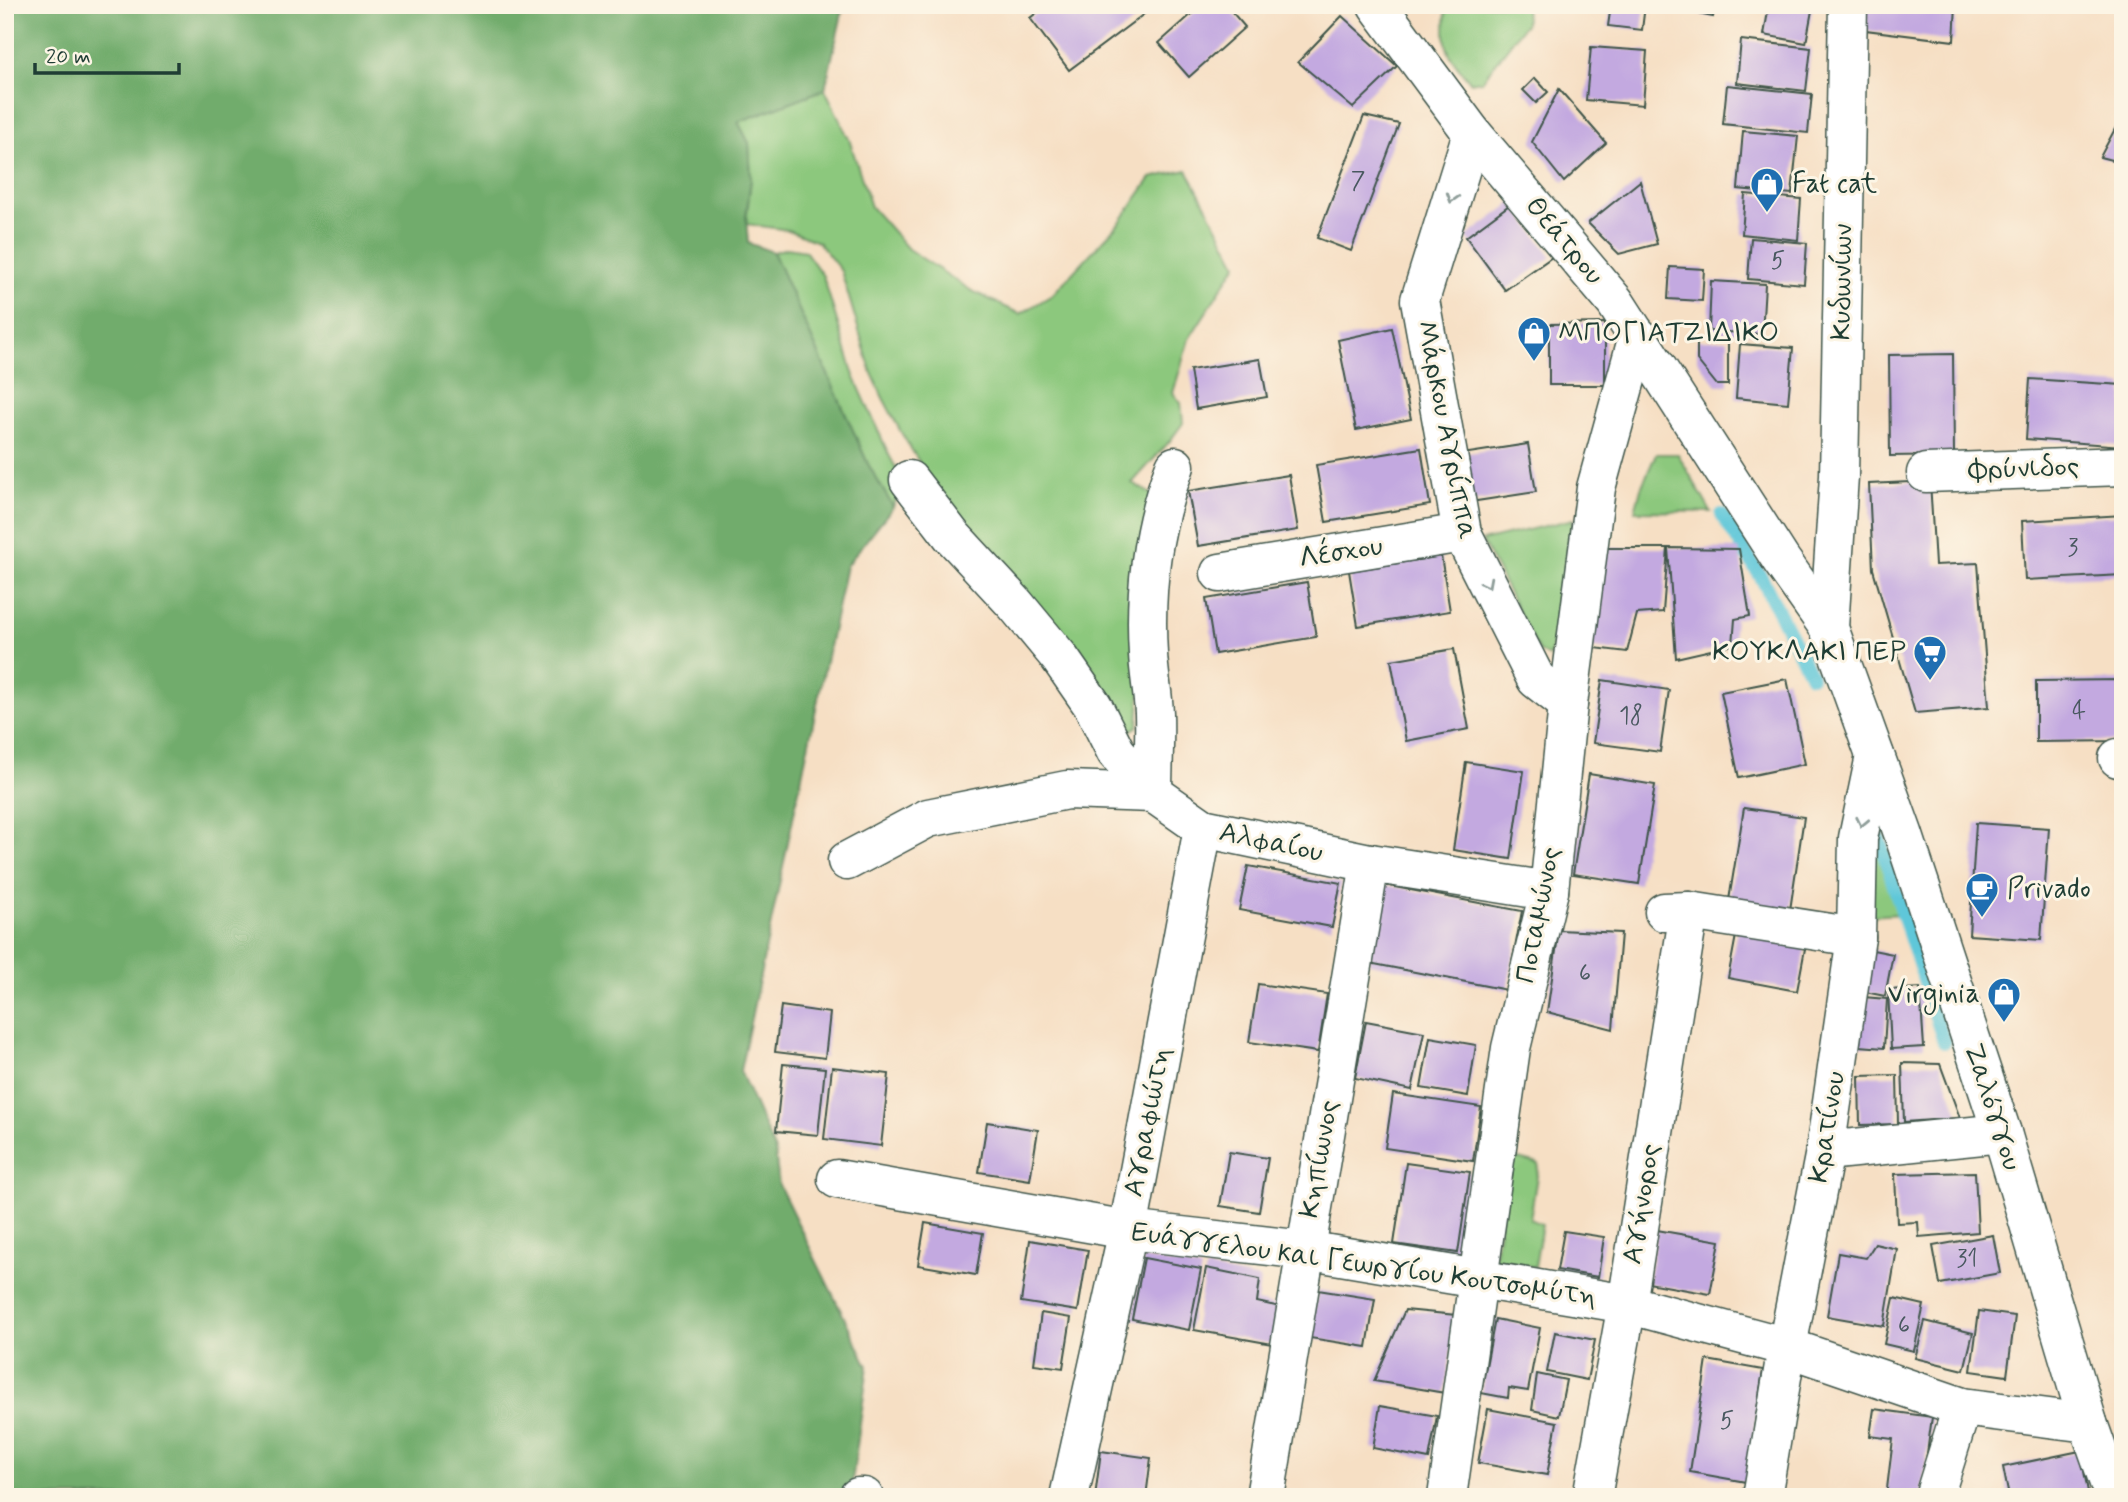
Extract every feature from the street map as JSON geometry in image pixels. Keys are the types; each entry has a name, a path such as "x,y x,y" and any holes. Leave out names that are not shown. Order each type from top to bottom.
{"street":[{"name":"Θεάτρου","path":"1377,5 1404,22 1472,133 1615,302 1781,560 1829,628"},
{"name":"Κυδωνίων","path":"1834,558 1839,476 1848,5"},
{"name":"Μάρκου Αγρίππα","path":"1472,133 1420,300 1462,533 1536,679 1568,704"},
{"name":"Ποταμώνος","path":"1447,1497 1511,1048 1549,891 1568,704 1597,488 1638,336"},
{"path":"847,861 928,818 1067,790 1153,793 1154,712 1148,653 1149,585 1155,531 1162,501 1175,466"},
{"name":"Φρύνιδος","path":"1926,472 2123,466"},
{"name":"Αλφαίου","path":"909,480 952,536 1015,604 1059,657 1093,706 1116,752 1153,793 1203,828 1370,863 1549,891"},
{"name":"Λέσχου","path":"1220,573 1462,533"},
{"name":"Ζαλόγγου","path":"1834,558 1829,628 1876,755 2001,1133 2088,1423 2114,1497"},
{"name":"Κρατίνου","path":"1762,1497 1787,1347 1825,1151 1856,937 1858,838 1876,755"},
{"name":"Αγραφιώτη","path":"1069,1497 1128,1230 1203,828"},
{"name":"Κηπίωνος","path":"1265,1497 1370,863"},
{"name":"Αγήνορος","path":"1592,1497 1626,1304 1677,911 1856,937"},
{"path":"1825,1151 2001,1133"},
{"name":"Ευάγγελου και Γεωργίου Κουτσομύτη","path":"837,1179 1128,1230 1305,1250 1626,1304 1787,1347 1962,1407 2088,1423"},
{"path":"1934,1497 1962,1407"},
{"path":"858,1497 864,1497"}],"green space":[{"path":"5,5 844,5 825,89 738,122 749,143 751,179 746,217 748,243 773,252 868,464 893,507 846,566 740,1071 775,1151 779,1185 868,1366 850,1497 5,1497"},
{"path":"1446,5 1525,5 1526,23 1482,81 1471,83 1450,55 1445,31"},
{"path":"825,89 849,139 871,207 908,249 972,291 1020,314 1052,295 1120,222 1151,178 1187,170 1237,264 1189,339 1173,393 1181,403 1183,423 1132,483 1153,495 1138,726 1132,730 1125,727 1105,692 957,524 883,398 871,371 841,271 818,242 788,230 746,224 751,179 749,143 738,122"},
{"path":"787,248 805,251 823,276 854,376 904,483 893,507 868,464 773,252"},
{"path":"1656,454 1678,454 1711,512 1635,511 1641,488"},
{"path":"1573,519 1550,657 1539,652 1482,541"},
{"path":"1879,850 1900,914 1869,916 1873,851"},
{"path":"1510,1157 1539,1164 1530,1219 1542,1224 1535,1267 1494,1260"}],"building":[{"path":"1047,5 1156,5 1069,70 1030,18"},
{"path":"1202,5 1226,5 1245,27 1189,77 1159,43"},
{"path":"1611,5 1645,5 1642,30 1608,26"},
{"path":"1674,5 1716,5 1713,17 1673,9"},
{"path":"1769,5 1813,5 1806,43 1764,35"},
{"path":"1867,5 1956,5 1954,41 1866,30"},
{"path":"1342,16 1397,66 1353,108 1298,62"},
{"path":"1741,40 1811,48 1806,91 1737,83"},
{"path":"1591,47 1647,51 1643,105 1586,100"},
{"path":"1535,78 1548,92 1536,103 1523,90"},
{"path":"1727,85 1812,94 1808,133 1723,124"},
{"path":"1559,89 1606,143 1564,182 1532,142"},
{"path":"2123,114 2123,163 2100,157"},
{"path":"1364,116 1399,124 1351,251 1317,238"},
{"path":"1743,131 1798,136 1792,194 1738,189"},
{"path":"1640,181 1657,244 1619,254 1588,223"},
{"path":"1745,194 1801,199 1798,240 1742,234"},
{"path":"1512,203 1552,257 1505,290 1466,237"},
{"path":"1751,238 1807,243 1804,284 1748,279"},
{"path":"1670,267 1704,269 1702,301 1668,299"},
{"path":"1711,281 1765,284 1762,334 1709,331"},
{"path":"1605,323 1605,385 1549,385 1549,324"},
{"path":"1392,328 1411,419 1356,430 1338,340"},
{"path":"1697,340 1728,340 1728,385 1717,385 1697,360"},
{"path":"1740,344 1793,348 1788,403 1736,398"},
{"path":"1953,354 1954,455 1890,456 1889,355"},
{"path":"1260,359 1267,397 1196,409 1190,370"},
{"path":"2030,379 2123,385 2123,446 2026,439"},
{"path":"1528,444 1536,492 1457,504 1449,456"},
{"path":"1421,448 1430,505 1326,522 1316,465"},
{"path":"1289,475 1298,530 1198,546 1188,491"},
{"path":"1930,481 1935,565 1978,563 1989,707 1915,713 1873,569 1869,484"},
{"path":"2123,515 2123,575 2025,580 2022,521"},
{"path":"1601,548 1668,548 1663,612 1637,614 1627,652 1586,647"},
{"path":"1668,548 1739,549 1750,616 1735,619 1733,645 1676,658"},
{"path":"1441,556 1450,611 1358,626 1349,571"},
{"path":"1307,582 1316,637 1215,654 1206,599"},
{"path":"1454,649 1469,729 1406,741 1391,660"},
{"path":"1787,679 1805,764 1739,778 1721,692"},
{"path":"1602,680 1669,690 1660,752 1593,743"},
{"path":"2123,680 2123,741 2036,742 2036,681"},
{"path":"1466,762 1524,771 1511,859 1453,850"},
{"path":"1589,774 1655,785 1639,884 1573,874"},
{"path":"1744,808 1804,817 1790,910 1729,900"},
{"path":"1976,823 2049,828 2041,940 1969,935"},
{"path":"1248,866 1341,883 1332,927 1239,910"},
{"path":"1384,885 1522,911 1507,990 1369,963"},
{"path":"1738,925 1807,938 1797,991 1728,978"},
{"path":"1559,930 1621,933 1613,1029 1547,1012"},
{"path":"1868,949 1893,954 1885,996 1860,991"},
{"path":"1258,984 1327,994 1318,1052 1249,1042"},
{"path":"1920,988 1924,1047 1891,1049 1888,990"},
{"path":"1863,997 1887,999 1884,1048 1860,1046"},
{"path":"781,1006 830,1013 825,1058 775,1052"},
{"path":"1366,1021 1424,1032 1412,1090 1355,1078"},
{"path":"1430,1037 1476,1045 1468,1096 1421,1088"},
{"path":"1902,1063 1940,1064 1960,1118 1904,1122"},
{"path":"783,1064 825,1068 818,1135 776,1131"},
{"path":"832,1067 889,1074 881,1146 824,1139"},
{"path":"1897,1075 1898,1124 1860,1125 1859,1076"},
{"path":"1393,1094 1481,1107 1473,1161 1385,1148"},
{"path":"987,1122 1038,1130 1030,1180 979,1172"},
{"path":"1229,1152 1268,1158 1259,1212 1220,1206"},
{"path":"1406,1163 1470,1172 1458,1253 1394,1244"},
{"path":"1975,1172 1978,1232 1919,1237 1918,1222 1897,1223 1895,1174"},
{"path":"925,1223 983,1233 976,1275 918,1265"},
{"path":"1657,1230 1720,1241 1710,1294 1648,1283"},
{"path":"1564,1231 1604,1237 1598,1277 1557,1270"},
{"path":"1993,1235 2000,1273 1940,1284 1933,1246"},
{"path":"1030,1240 1088,1250 1078,1311 1021,1302"},
{"path":"1875,1244 1897,1249 1884,1326 1827,1316 1838,1253 1866,1258"},
{"path":"1144,1258 1201,1269 1189,1330 1132,1319"},
{"path":"1206,1268 1260,1279 1257,1302 1285,1308 1278,1345 1194,1330"},
{"path":"1318,1290 1375,1299 1367,1347 1310,1338"},
{"path":"1894,1298 1924,1305 1914,1351 1884,1344"},
{"path":"1405,1310 1456,1315 1445,1393 1374,1381"},
{"path":"1979,1311 2015,1316 2007,1376 1971,1371"},
{"path":"1041,1313 1071,1318 1063,1368 1034,1364"},
{"path":"1495,1319 1540,1328 1528,1391 1509,1388 1508,1398 1481,1393"},
{"path":"1925,1321 1973,1333 1964,1370 1915,1358"},
{"path":"1555,1332 1595,1340 1587,1380 1547,1372"},
{"path":"1707,1360 1763,1370 1746,1482 1690,1472"},
{"path":"1537,1374 1566,1380 1559,1416 1532,1410"},
{"path":"1380,1406 1437,1416 1429,1459 1373,1448"},
{"path":"1488,1409 1557,1422 1547,1475 1478,1463"},
{"path":"1874,1409 1932,1417 1921,1497 1886,1497 1893,1439 1870,1436"},
{"path":"1101,1451 1151,1458 1146,1497 1095,1497"},
{"path":"2080,1451 2089,1497 2009,1497 2003,1467"}],"waterway":[{"path":"1722,515 1761,577 1811,676"},
{"path":"1875,826 1944,1042"}],"place":[{"name":"Fat cat","path":"1767,214"},
{"name":"ΜΠΟΓΙΑΤΖΙΔΙΚΟ","path":"1534,363"},
{"name":"ΚΟΥΚΛΑΚΙ ΠΕΡ","path":"1930,682"},
{"name":"Privado","path":"1982,919"},
{"name":"Virginia","path":"2004,1024"}]}
